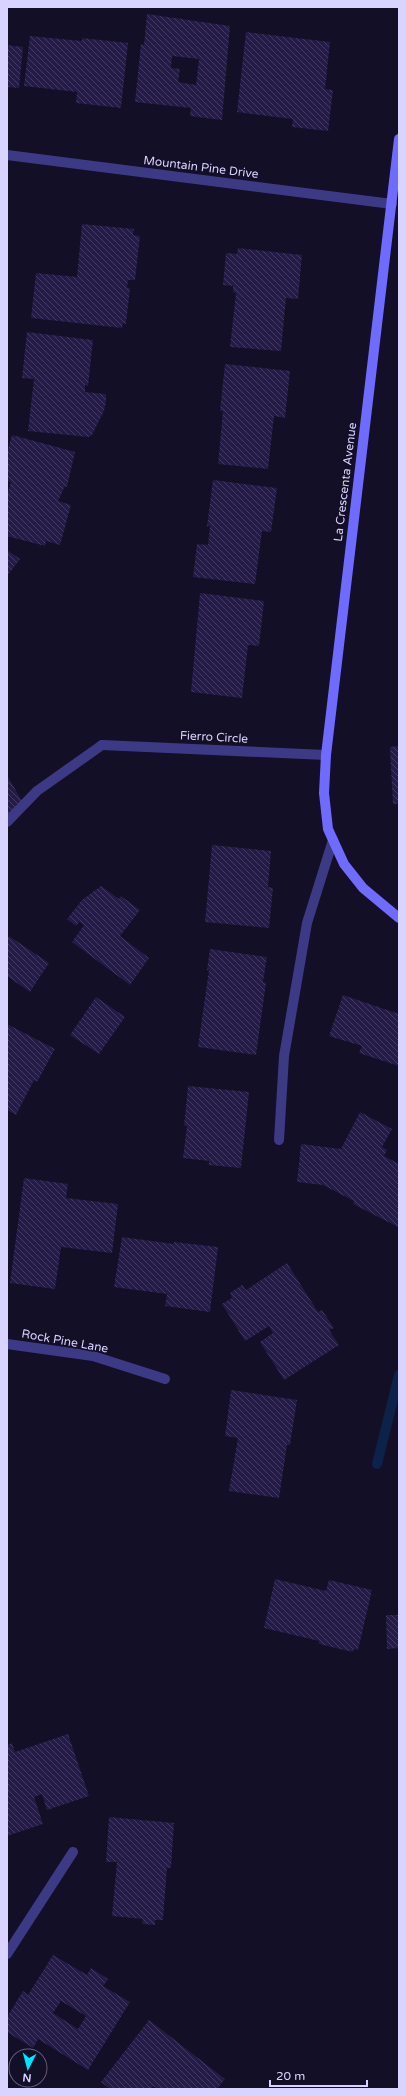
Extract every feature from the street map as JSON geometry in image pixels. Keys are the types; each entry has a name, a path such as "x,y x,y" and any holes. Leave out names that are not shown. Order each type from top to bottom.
{"street":[{"name":"La Crescenta Avenue","path":"399,139 326,755 324,794 328,829 344,864 363,888 399,918"},
{"name":"Mountain Pine Drive","path":"7,156 392,204"},
{"name":"Fierro Circle","path":"7,822 37,791 102,745 326,755"},
{"path":"279,1140 284,1056 307,923 333,840"},
{"name":"Rock Pine Lane","path":"7,1344 93,1356 164,1378"},
{"path":"7,1954 73,1852"}],"building":[{"path":"147,14 230,26 222,120 190,116 191,108 135,102 141,44 144,45","holes":["172,56 199,59 196,85 178,82 180,69 171,68"]},
{"path":"246,32 330,42 325,89 333,90 328,131 292,127 293,119 237,112"},
{"path":"30,36 82,41 82,38 128,43 121,108 76,103 77,92 24,86"},
{"path":"7,45 23,47 19,88 7,87"},
{"path":"82,224 134,229 133,235 140,236 135,280 128,280 127,288 130,288 126,324 123,323 122,328 31,318 36,273 77,277"},
{"path":"238,248 302,255 298,299 286,298 281,351 230,347 236,293 233,292 233,286 223,285 226,253 237,254"},
{"path":"27,332 93,340 88,386 85,385 85,392 106,394 106,401 104,411 92,435 89,437 28,431 34,379 22,378"},
{"path":"225,364 290,371 285,418 274,416 268,469 218,464 223,411 220,411"},
{"path":"12,435 75,452 67,487 65,486 58,501 71,505 60,545 46,541 45,546 7,536 7,495 11,482 7,481 7,453"},
{"path":"213,480 277,488 271,532 262,531 255,584 193,577 197,544 208,545 210,526 207,526"},
{"path":"7,550 20,559 7,576"},
{"path":"200,593 264,601 259,646 248,645 242,698 191,692"},
{"path":"399,746 399,804 393,804 390,747"},
{"path":"7,775 22,801 16,805 17,808 7,814"},
{"path":"212,845 271,851 268,887 273,888 269,928 205,922"},
{"path":"101,886 119,899 121,896 140,910 120,936 149,958 130,985 72,942 84,925 79,922 76,926 67,919 82,900"},
{"path":"9,936 49,963 30,992 7,976 7,939"},
{"path":"210,949 267,957 263,982 266,983 256,1055 198,1047 209,970 207,970"},
{"path":"343,995 399,1014 399,1066 359,1053 362,1046 329,1036"},
{"path":"96,997 125,1017 99,1054 70,1035"},
{"path":"7,1024 55,1049 37,1082 34,1080 16,1115 7,1110"},
{"path":"188,1086 249,1092 241,1168 209,1165 209,1161 183,1158 187,1126 184,1126"},
{"path":"360,1112 392,1129 382,1147 387,1150 384,1156 399,1164 398,1227 353,1204 354,1201 323,1185 297,1182 301,1144 341,1149"},
{"path":"24,1178 68,1184 66,1198 118,1204 112,1253 61,1247 55,1289 10,1283"},
{"path":"122,1237 174,1244 174,1242 218,1247 210,1312 165,1306 167,1294 114,1287"},
{"path":"287,1263 318,1312 322,1310 334,1328 329,1330 339,1345 284,1380 260,1342 273,1333 269,1326 245,1341 222,1304 232,1298 230,1293 242,1285 246,1290"},
{"path":"231,1390 297,1400 290,1445 287,1445 279,1498 229,1491 238,1438 225,1436"},
{"path":"275,1579 326,1591 329,1580 372,1590 358,1650 354,1649 353,1652 319,1644 319,1641 264,1628"},
{"path":"386,1615 399,1615 399,1648 387,1649"},
{"path":"68,1734 89,1796 47,1810 42,1794 34,1797 43,1824 7,1836 7,1745 12,1743 15,1752"},
{"path":"109,1817 174,1823 171,1868 167,1868 163,1920 155,1920 155,1925 142,1924 143,1919 112,1916 117,1862 106,1862"},
{"path":"53,1955 87,1975 91,1968 108,1979 103,1986 130,2002 88,2070 38,2039 33,2048 7,2032 7,2017 23,1991 28,1995","holes":["61,2001 86,2016 78,2029 53,2013"]},
{"path":"149,2020 225,2079 217,2089 158,2089 153,2086 151,2089 110,2089 101,2082"}],"waterway":[{"path":"377,1464 399,1375"}]}
